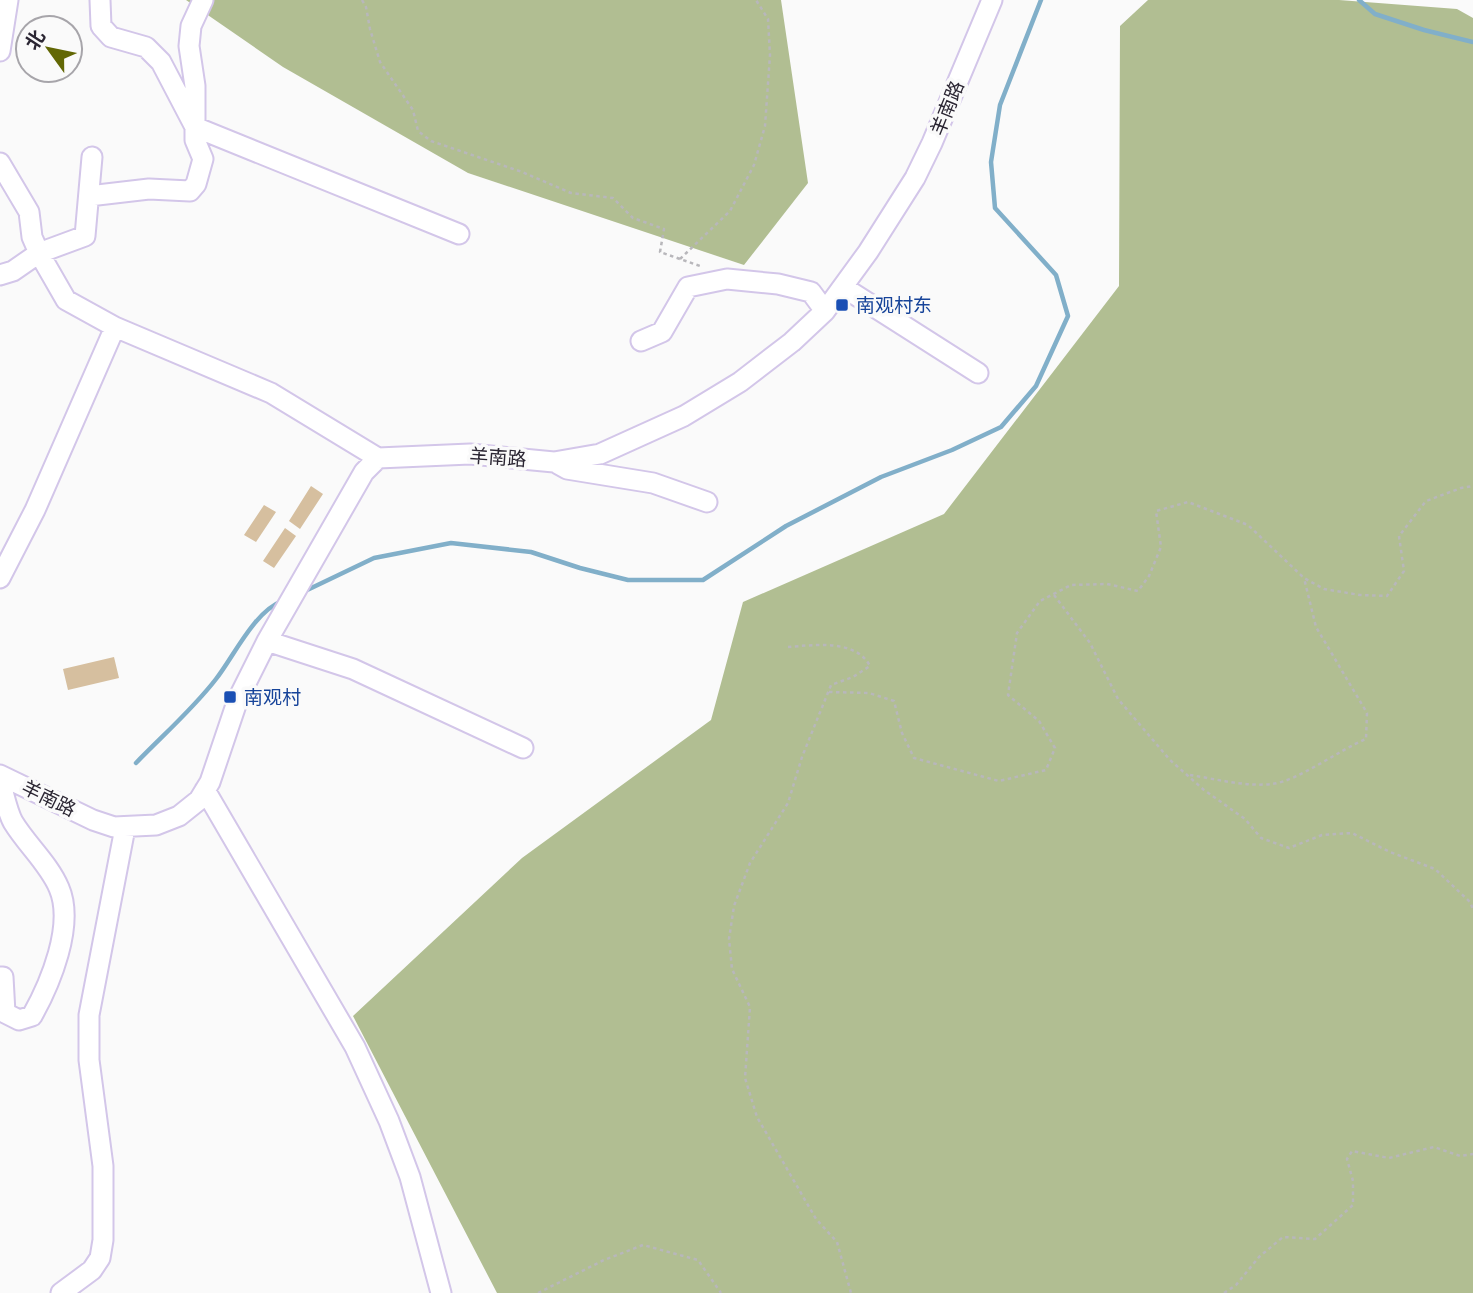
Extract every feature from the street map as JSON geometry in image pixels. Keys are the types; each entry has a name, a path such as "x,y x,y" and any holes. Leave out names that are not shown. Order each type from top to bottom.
{"street":[{"path":"0,51 8,0"},
{"path":"100,0 101,26 111,37 146,47 161,62 195,127 459,234"},
{"path":"89,195 149,189 190,191 197,184 203,159 195,140 195,86 189,46 191,26 203,0"},
{"name":"羊南路","path":"0,775 93,820 114,827 156,825 179,816 199,800 205,790 238,699 267,641 364,472 378,458 470,454 554,462 600,454 684,416 740,382 792,342 825,311 843,287 915,178 932,143 987,3"},
{"path":"0,275 13,271 38,253 85,236 92,157"},
{"path":"0,163 29,212 32,237 38,253 66,300 115,327 271,393 378,458"},
{"path":"641,341 662,332 688,287 727,279 778,284 811,292 825,311"},
{"path":"843,287 978,373"},
{"path":"0,578 34,510 115,327"},
{"path":"554,462 567,469 653,483 707,502"},
{"path":"267,641 353,669 523,748"},
{"path":"0,781 12,821 60,889 64,910 63,940 43,997 32,1016 19,1020 5,1013 3,977 0,977"},
{"path":"205,790 355,1047 390,1121 411,1177 441,1293"},
{"path":"61,1293 92,1269 100,1258 103,1240 103,1166 89,1060 89,1015 125,828"}],"path":[{"path":"362,0 380,62 413,110 418,131 431,141 522,172 570,193 613,198 633,218 664,229 660,253 702,267"},
{"path":"680,259 730,211 754,165 765,126 770,55 768,19 756,0"},
{"path":"828,692 869,692 894,701 902,733 914,758 999,781 1046,770 1055,748 1039,721 1008,695 1017,633 1040,601 1071,585 1107,584 1138,591 1149,576 1161,547 1156,511 1188,502 1248,526 1304,578 1324,589 1387,596 1404,571 1399,536 1426,501 1473,486"},
{"path":"1187,775 1272,784 1296,777 1366,738 1367,713 1316,627 1304,578"},
{"path":"1053,594 1090,643 1118,699 1170,760 1245,819 1261,838 1289,848 1322,835 1352,833 1390,852 1435,869 1470,902 1473,909"},
{"path":"788,647 848,647 866,657 870,666 853,677 831,685 802,757 788,803 750,863 734,906 729,939 732,969 750,1007 745,1078 757,1117 816,1219 837,1242 851,1293"},
{"path":"1224,1293 1236,1284 1259,1256 1283,1237 1315,1239 1353,1205 1353,1181 1347,1160 1352,1151 1389,1158 1434,1147 1460,1156 1473,1154"},
{"path":"538,1293 604,1260 643,1245 698,1260 721,1293"}],"green space":[{"path":"186,0 781,0 808,183 744,265 468,173 283,67"},
{"path":"1148,0 1339,0 1457,9 1473,18 1473,1293 497,1293 353,1016 522,858 711,720 743,602 944,514 1119,286 1120,26"}],"building":[{"path":"311,486 323,494 300,529 289,521"},
{"path":"264,505 276,512 256,542 244,535"},
{"path":"285,528 296,536 274,568 263,561"},
{"path":"114,657 119,678 68,690 63,669"}],"waterway":[{"path":"303,592 374,558 451,543 531,552 628,580 703,580 786,526 881,477 952,450 1001,427 1036,386 1068,316 1056,275 995,208 991,162 1000,105 1041,0"},
{"path":"1359,0 1375,14 1473,42"},
{"path":"136,763 207,690 262,615 282,601"}],"place":[{"name":"南观村东","path":"842,305"},
{"name":"南观村","path":"230,697"}]}
